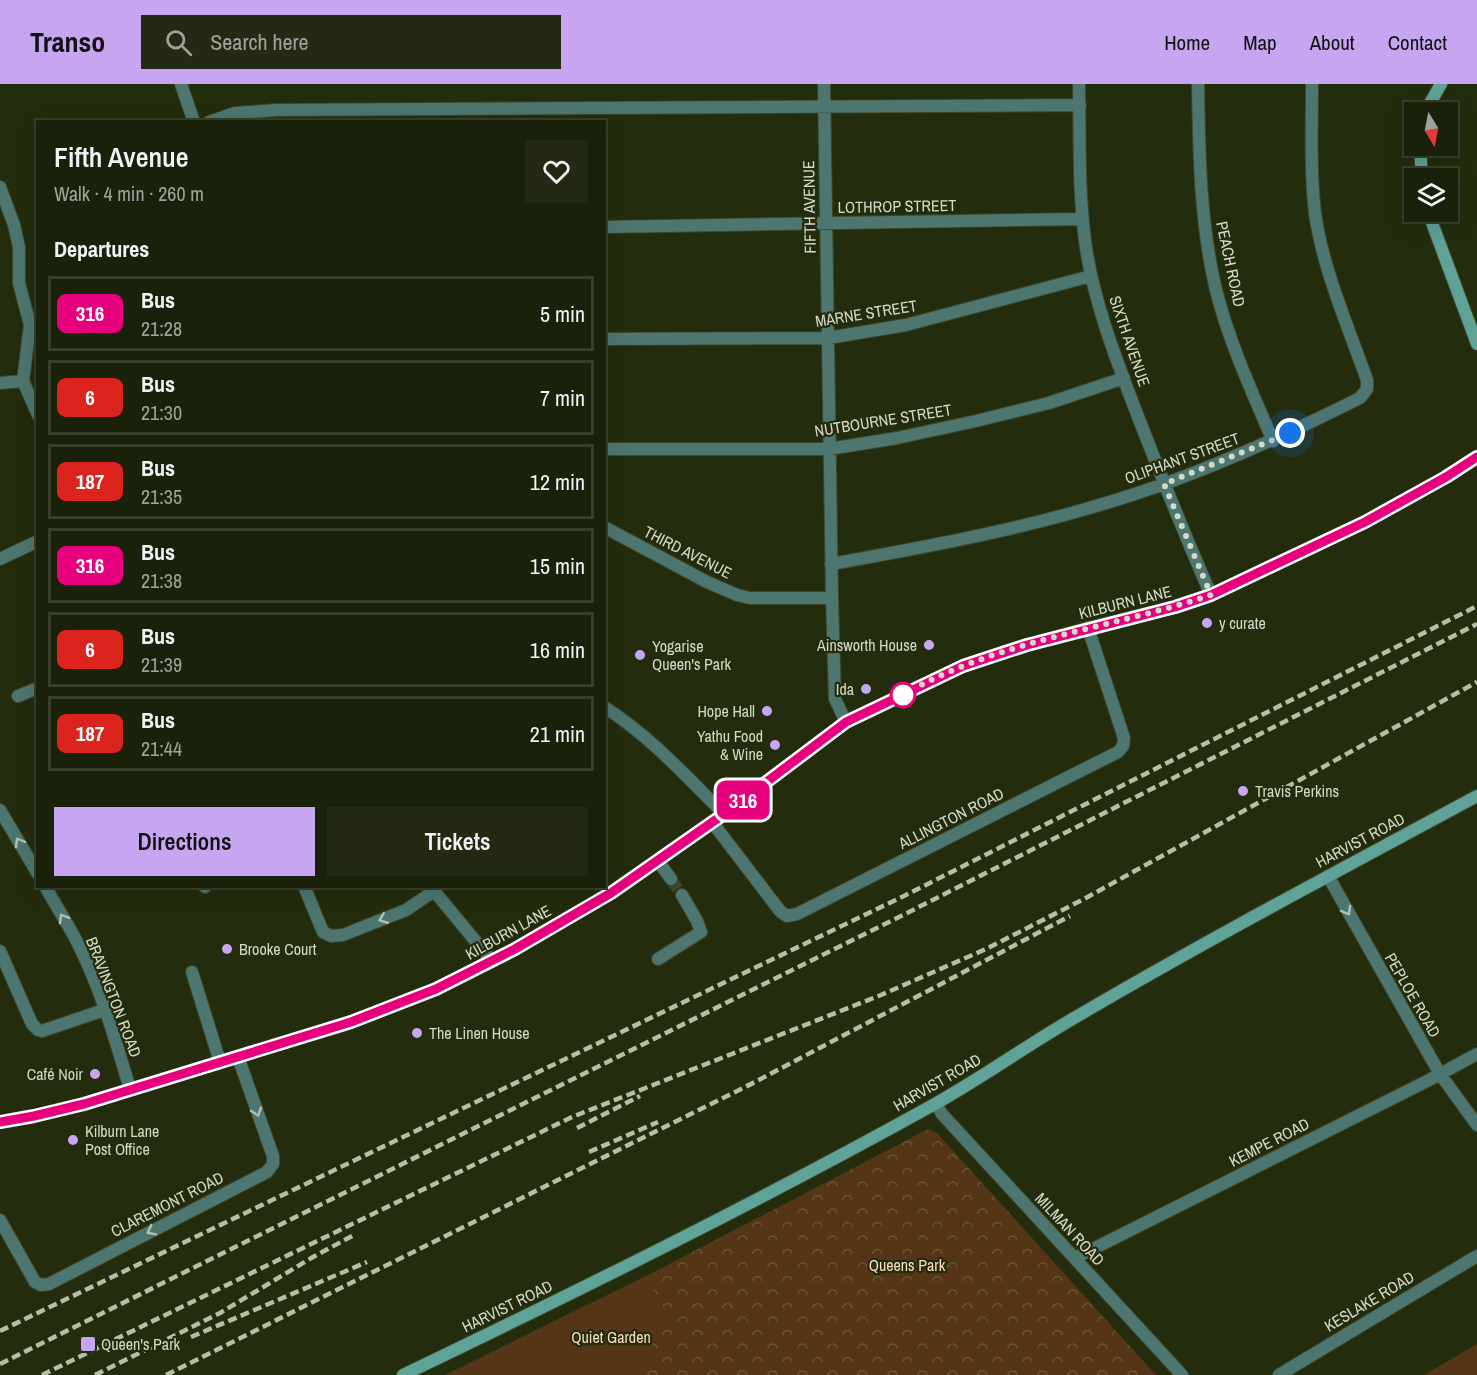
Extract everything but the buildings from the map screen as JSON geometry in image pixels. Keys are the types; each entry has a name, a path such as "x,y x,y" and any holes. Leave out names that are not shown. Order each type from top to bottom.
{"main road":[{"path":"1431,102 1441,84"},
{"path":"1432,222 1477,344"},
{"name":"KILBURN LANE","path":"0,1122 54,1112 238,1057 410,1001 492,961 611,893 724,814 846,722 963,666 1088,628 1175,607 1211,595 1365,522 1477,457"},
{"name":"HARVIST ROAD","path":"403,1375 786,1184 936,1104 1069,1021 1328,876 1477,796"}],"street":[{"path":"181,84 193,120"},
{"name":"FIFTH AVENUE","path":"824,84 835,699 846,722"},
{"name":"SIXTH AVENUE","path":"1079,84 1083,219 1091,276 1106,330 1124,378 1164,484 1211,595"},
{"name":"PEACH ROAD","path":"1198,84 1201,192 1206,238 1216,291 1244,375 1273,441"},
{"name":"OLIPHANT STREET","path":"831,564 1012,528 1094,506 1164,484 1273,441 1360,398 1367,389 1367,380 1325,259 1316,214 1313,177 1312,84"},
{"path":"216,120 246,111 1080,105"},
{"path":"0,188 19,246 18,283 30,325 23,381 36,410"},
{"name":"LOTHROP STREET","path":"606,227 1083,219"},
{"name":"MARNE STREET","path":"606,339 828,338 906,325 1091,276"},
{"name":"NUTBOURNE STREET","path":"606,449 829,449 976,422 1049,403 1124,378"},
{"path":"0,383 23,381"},
{"name":"THIRD AVENUE","path":"606,528 707,582 737,595 750,598 832,598"},
{"path":"0,558 36,542"},
{"name":"ALLINGTON ROAD","path":"712,822 780,911 787,916 1118,752 1123,746 1124,738 1088,628"},
{"path":"18,696 36,689"},
{"path":"606,708 674,764 724,814"},
{"path":"0,810 36,871"},
{"path":"658,861 671,879"},
{"name":"PEPLOE ROAD","path":"1328,876 1440,1074 1477,1125"},
{"name":"BRAVINGTON ROAD","path":"46,888 76,939 104,1010 130,1089"},
{"path":"305,888 323,932 331,936 343,935 406,910 432,889 492,961"},
{"path":"658,959 701,932 682,895"},
{"path":"0,951 32,1024 38,1030 42,1031 104,1010"},
{"path":"192,972 220,1062"},
{"name":"KEMPE ROAD","path":"1075,1258 1477,1054"},
{"name":"CLAREMONT ROAD","path":"0,1220 35,1282 41,1285 49,1284 267,1172 273,1164 273,1156 238,1057"},
{"name":"MILMAN ROAD","path":"936,1104 942,1114 1182,1375"},
{"name":"KESLAKE ROAD","path":"1279,1375 1477,1256"}],"green space":[{"name":"Queens Park","path":"928,1129 937,1133 1156,1375 445,1375 654,1272"},
{"name":"Quiet Garden","path":"646,1276 665,1311 638,1375 445,1375"},
{"path":"1477,1344 1477,1375 1424,1375"}],"tunnel":[{"path":"671,879 682,895"}],"railway":[{"path":"0,1331 904,896 1477,606"},
{"path":"0,1364 911,911 1477,624"},
{"path":"42,1375 572,1117 881,995 986,949 1084,899 1477,682"},
{"path":"166,1375 755,1082 1070,916"},
{"path":"577,1128 640,1096"},
{"path":"589,1152 658,1122"},
{"path":"95,1375 220,1313 354,1235"},
{"path":"191,1337 367,1262"}],"bus line":[{"name":"316","path":"0,1122 84,1104 351,1022 410,1001 515,949 611,893 724,814 846,722 963,666 1027,645 1175,607 1211,595 1365,522 1477,457"}],"place":[{"name":"y curate","path":"1207,623"},
{"name":"Ainsworth House","path":"929,645"},
{"name":"Yogarise Queen's Park","path":"640,655"},
{"name":"Ida","path":"866,689"},
{"name":"Hope Hall","path":"767,711"},
{"name":"Yathu Food & Wine","path":"775,745"},
{"name":"Travis Perkins","path":"1243,791"},
{"name":"Brooke Court","path":"227,949"},
{"name":"The Linen House","path":"417,1033"},
{"name":"Café Noir","path":"95,1074"},
{"name":"Kilburn Lane Post Office","path":"73,1140"},
{"name":"Queen's Park","path":"88,1344"}],"route":[{"path":"903,695 963,666 1007,651 1175,607 1211,595 1164,484 1290,433"}]}
